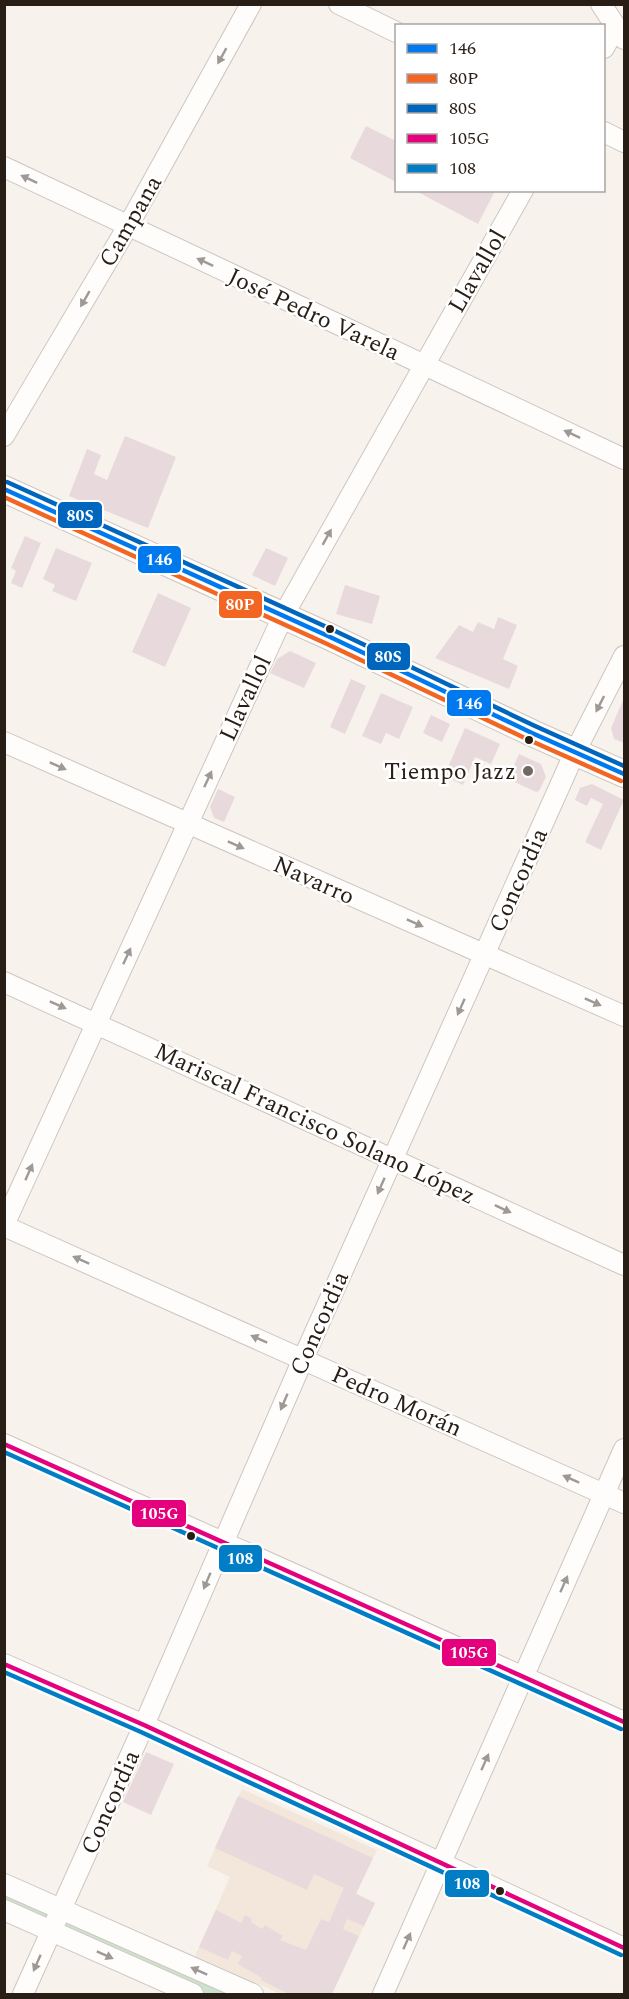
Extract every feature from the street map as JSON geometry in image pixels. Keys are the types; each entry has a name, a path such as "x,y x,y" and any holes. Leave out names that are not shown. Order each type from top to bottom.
{"main road":[{"path":"4,489 624,774"}],"street":[{"name":"Campana","path":"4,436 128,226 251,4"},
{"path":"339,4 395,32"},
{"path":"601,4 620,33 605,46"},
{"path":"605,133 624,142"},
{"name":"José Pedro Varela","path":"4,167 624,459"},
{"name":"Llavallol","path":"4,1226 283,616 522,192"},
{"name":"Concordia","path":"23,1995 484,954 575,752 624,656"},
{"name":"Navarro","path":"4,742 624,1016"},
{"name":"Mariscal Francisco Solano López","path":"4,982 97,1022 624,1265"},
{"name":"Pedro Morán","path":"4,1226 624,1503"},
{"path":"4,1444 624,1722"},
{"path":"383,1995 624,1449"},
{"path":"4,1664 144,1725 624,1948"},
{"path":"4,1884 253,1995"},
{"path":"4,1910 193,1995"}],"shaded area":[{"path":"242,1789 377,1850 356,1893 375,1903 332,1994 281,1994 195,1956 230,1877 207,1866"}],"green space":[{"path":"5,1884 253,1994 193,1994 5,1910"}],"building":[{"path":"366,126 395,140 395,181 350,158"},
{"path":"418,192 494,192 478,224"},
{"path":"125,436 176,457 148,528 69,496 87,449 101,455 94,474 107,480"},
{"path":"25,536 41,543 22,588 11,583 16,571 11,568"},
{"path":"56,548 92,563 76,601 52,591 55,585 43,579"},
{"path":"266,548 288,558 275,586 252,575"},
{"path":"345,585 380,596 372,624 336,614"},
{"path":"158,593 191,608 165,667 132,652"},
{"path":"498,617 517,625 503,659 518,666 509,689 435,658 459,625 473,632 478,622 494,629"},
{"path":"290,651 316,663 304,688 270,673 277,659"},
{"path":"351,679 366,686 345,734 330,727"},
{"path":"381,693 413,707 399,739 386,733 381,744 362,736"},
{"path":"624,698 624,743 614,739 611,728"},
{"path":"431,715 450,724 442,742 423,733"},
{"path":"465,728 500,744 491,764 475,757 463,785 444,776"},
{"name":"Tiempo Jazz","path":"519,754 541,764 546,777 539,791 536,792 508,779"},
{"path":"592,784 624,800 601,850 585,842 603,804 591,798 587,806 575,800 580,788"},
{"path":"218,789 235,797 224,822 214,818 210,807"},
{"path":"146,1752 174,1764 151,1815 123,1802"},
{"path":"238,1796 373,1858 356,1894 375,1903 364,1926 347,1919 343,1929 359,1936 332,1994 286,1994 238,1964 242,1956 232,1951 228,1960 199,1947 216,1910 241,1923 245,1915 262,1929 265,1925 283,1936 280,1940 306,1950 321,1919 329,1922 344,1888 314,1874 307,1890 215,1848"}],"transit line":[{"name":"80S","path":"7,482 331,629 624,766"},
{"name":"146","path":"4,489 624,774"},
{"name":"80P","path":"4,497 621,781"},
{"name":"105G","path":"4,1444 624,1722"},
{"name":"108","path":"4,1452 621,1729"},
{"name":"105G","path":"4,1664 144,1725 624,1948"},
{"name":"108","path":"4,1672 141,1732 621,1955"}],"place":[{"name":"Tiempo Jazz","path":"528,771"}]}
